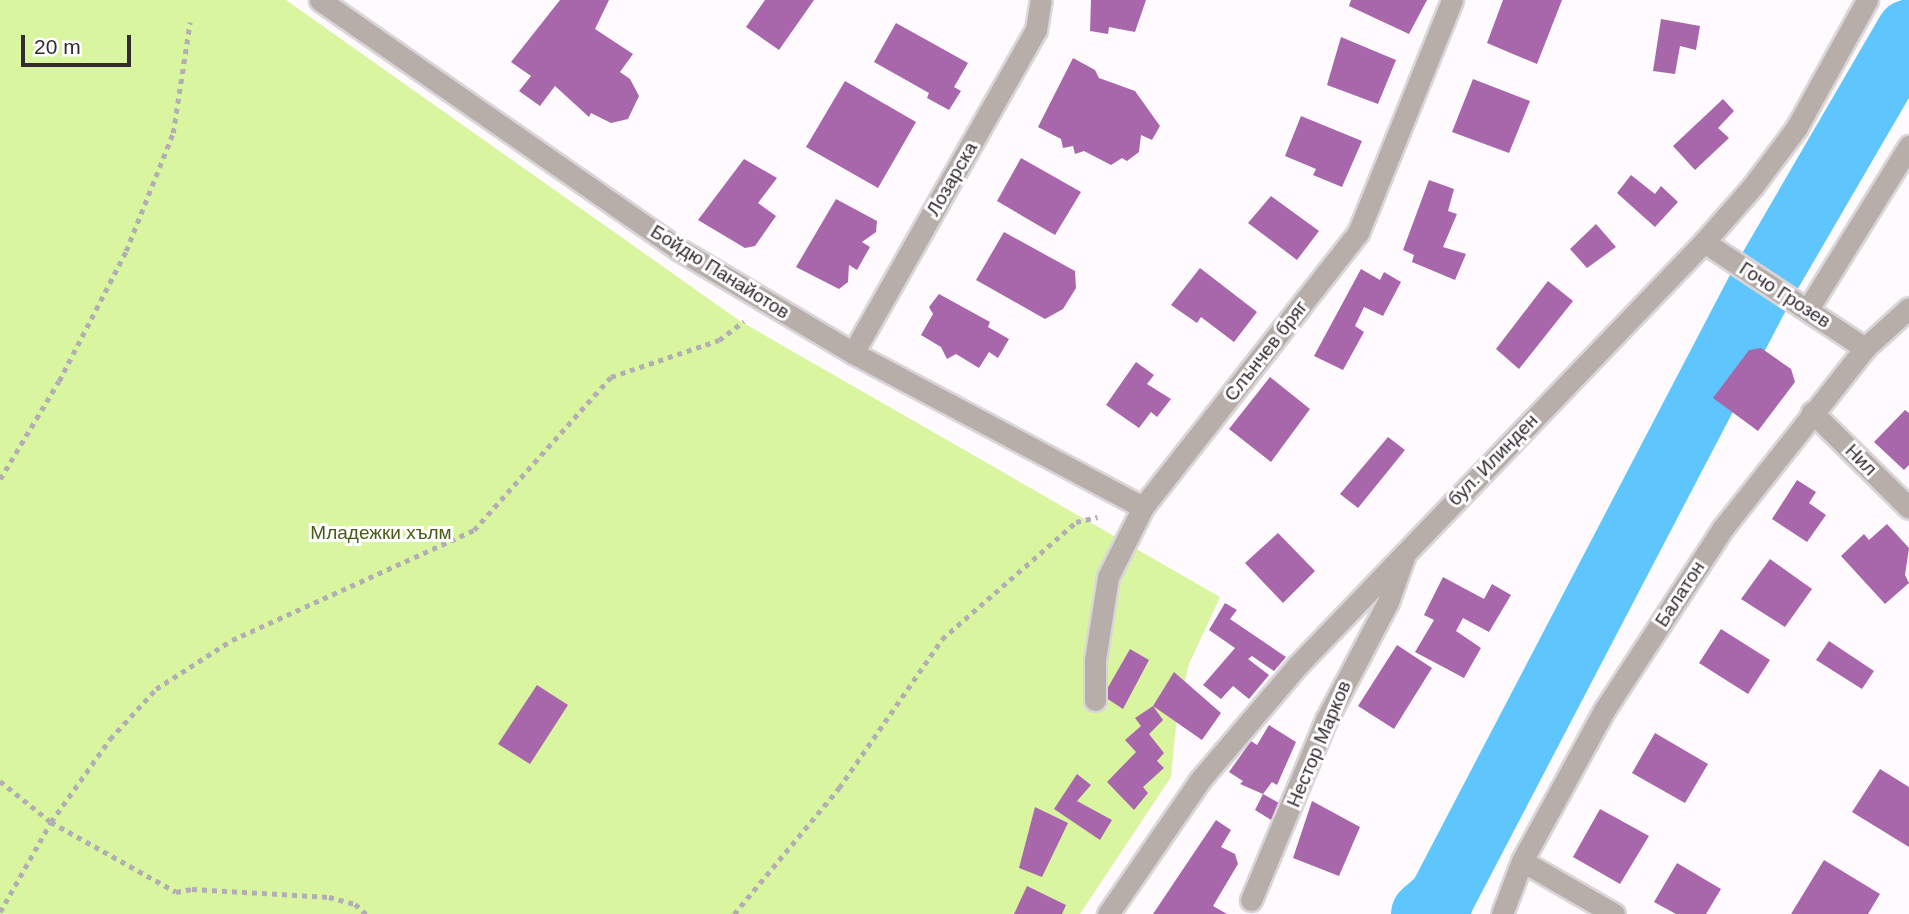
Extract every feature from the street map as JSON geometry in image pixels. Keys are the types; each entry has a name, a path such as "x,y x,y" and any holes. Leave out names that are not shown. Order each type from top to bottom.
{"street":[{"name":"Бойдю Панайотов","path":"320,0 678,249 853,353 1143,507"},
{"name":"Лозарска","path":"853,353 1036,30 1041,0"},
{"name":"Слънчев бряг","path":"1095,700 1095,660 1108,577 1143,507 1358,233 1452,0"},
{"name":"бул. Илинден","path":"1108,914 1200,780 1297,666 1704,242 1797,127 1867,0"},
{"path":"1808,309 1909,146"},
{"name":"Гочо Грозев","path":"1704,242 1865,348"},
{"name":"Балатон","path":"1502,914 1522,861 1605,709 1723,528 1865,348 1909,308"},
{"name":"Нил","path":"1812,412 1909,508"},
{"name":"Нестор Марков","path":"1251,900 1326,720 1388,602 1406,551"},
{"path":"1522,861 1614,914"},
{"path":"1116,914 1121,892"}],"path":[{"path":"0,479 59,381 126,251 173,133 190,22"},
{"path":"0,912 51,822 110,739 156,689 232,640 474,530 611,377 719,340 768,303"},
{"path":"734,914 839,788 943,639 1076,522"},
{"path":"0,781 51,822 176,892 192,889 329,897 355,904 366,914"}],"green space":[{"name":"Младежки хълм","path":"0,0 286,0 740,321 1220,597 1189,664 1177,716 1171,777 1080,914 0,914"}],"building":[{"path":"560,0 609,0 595,29 633,54 620,72 630,79 639,96 628,119 611,123 591,113 589,117 555,86 540,106 519,91 531,76 511,62"},
{"path":"765,0 814,0 779,50 746,27"},
{"path":"1091,0 1146,0 1135,32 1109,27 1108,34 1090,31"},
{"path":"1351,0 1427,0 1409,34 1349,6"},
{"path":"1503,0 1562,0 1537,64 1487,43"},
{"path":"1661,19 1700,26 1696,50 1680,46 1675,74 1653,71"},
{"path":"896,23 968,63 954,87 961,91 949,110 927,98 929,93 874,62"},
{"path":"1341,37 1396,60 1378,104 1327,85"},
{"path":"1073,58 1095,70 1099,78 1135,91 1160,126 1152,140 1141,135 1139,152 1127,161 1122,158 1111,165 1084,151 1075,154 1073,146 1063,148 1061,139 1038,127"},
{"path":"1473,79 1530,101 1509,153 1452,132"},
{"path":"845,81 916,122 878,188 806,147"},
{"path":"1723,99 1734,111 1718,128 1729,138 1695,170 1673,146"},
{"path":"1301,116 1362,141 1342,187 1313,175 1316,169 1285,156"},
{"path":"1021,158 1081,192 1055,235 997,201"},
{"path":"744,159 777,178 758,203 776,216 755,246 745,248 698,220"},
{"path":"1631,175 1655,194 1661,186 1678,202 1655,227 1617,193"},
{"path":"1429,180 1454,189 1448,211 1457,214 1443,247 1466,254 1455,280 1412,262 1414,255 1403,250"},
{"path":"1271,196 1319,231 1297,260 1248,223"},
{"path":"836,199 877,221 876,232 862,242 870,247 857,270 849,265 848,282 839,289 796,267"},
{"path":"1596,224 1616,247 1587,268 1570,249"},
{"path":"1004,232 1075,271 1076,288 1063,309 1045,319 976,280"},
{"path":"1200,268 1257,312 1234,342 1201,317 1197,323 1171,305"},
{"path":"1361,269 1380,280 1384,272 1401,282 1383,316 1364,307 1355,326 1364,332 1343,370 1314,356"},
{"path":"1548,281 1573,301 1519,369 1496,349"},
{"path":"939,294 990,322 988,327 1009,339 998,358 989,352 979,368 956,354 947,359 941,347 921,335 933,314 929,307"},
{"path":"1761,348 1791,369 1795,382 1758,431 1713,398 1749,350"},
{"path":"1136,362 1154,375 1147,384 1171,399 1157,417 1151,412 1139,428 1106,405"},
{"path":"1270,377 1310,409 1271,462 1229,429"},
{"path":"1905,410 1909,413 1909,465 1904,470 1874,442"},
{"path":"1388,437 1405,450 1358,508 1340,494"},
{"path":"1797,480 1816,492 1809,503 1826,515 1807,542 1772,519"},
{"path":"1887,524 1909,548 1905,575 1909,583 1885,604 1841,556 1864,534 1869,540"},
{"path":"1278,533 1315,571 1283,603 1245,563"},
{"path":"1770,559 1812,589 1785,627 1741,599"},
{"path":"1443,577 1484,599 1492,584 1511,595 1489,632 1463,618 1456,631 1481,648 1464,678 1415,652 1434,620 1424,615"},
{"path":"1225,603 1237,610 1230,619 1286,657 1274,671 1252,656 1248,659 1269,675 1249,699 1233,686 1221,699 1203,685 1235,648 1209,630"},
{"path":"1721,629 1770,660 1748,694 1699,663"},
{"path":"1829,641 1874,671 1862,689 1816,660"},
{"path":"1397,645 1432,668 1394,729 1358,706"},
{"path":"1130,649 1149,660 1123,709 1103,696"},
{"path":"1174,672 1221,713 1202,740 1153,706"},
{"path":"537,685 568,705 530,764 498,744"},
{"path":"1153,706 1163,720 1149,734 1164,753 1157,761 1164,768 1143,787 1148,793 1134,810 1107,782 1136,752 1125,740 1141,726 1135,718"},
{"path":"1269,725 1296,742 1277,785 1272,782 1263,794 1240,784 1243,781 1229,772 1251,741 1257,745"},
{"path":"1655,733 1708,764 1685,803 1632,773"},
{"path":"1880,769 1909,787 1909,847 1852,812"},
{"path":"1077,774 1091,785 1077,801 1112,820 1100,840 1054,809"},
{"path":"1263,794 1281,804 1273,821 1255,810"},
{"path":"1312,801 1360,827 1339,876 1293,858"},
{"path":"1035,807 1068,823 1042,877 1019,868"},
{"path":"1600,809 1649,836 1620,884 1573,857"},
{"path":"1216,820 1231,830 1221,847 1235,854 1238,864 1213,906 1227,914 1153,914"},
{"path":"1824,860 1880,894 1868,914 1791,914"},
{"path":"1677,863 1721,889 1706,914 1676,914 1654,902"},
{"path":"1027,886 1066,905 1062,914 1014,914"}],"waterway":[{"path":"1424,914 1441,899 1763,283 1909,32"}]}
